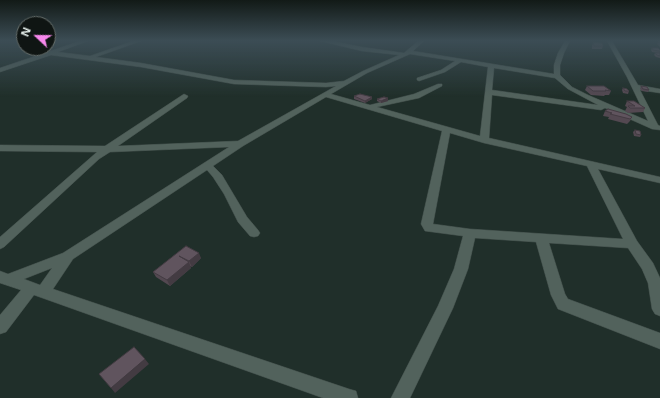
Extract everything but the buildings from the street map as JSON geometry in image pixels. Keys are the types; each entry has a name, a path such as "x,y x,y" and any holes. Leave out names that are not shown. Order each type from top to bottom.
{"street":[{"path":"0,70 31,60"},
{"path":"100,60 141,65 234,82 291,83 326,90 370,106 484,140 660,180"},
{"path":"326,90 336,90 348,82 392,60"},
{"path":"450,60 557,76"},
{"path":"558,60 557,76 560,80 585,97 612,110 658,128"},
{"path":"619,60 658,128"},
{"path":"419,79 443,71 459,61"},
{"path":"484,140 491,66"},
{"path":"5,278 68,256 207,165 326,90 348,82"},
{"path":"370,106 416,96 440,85"},
{"path":"635,87 660,90"},
{"path":"488,92 612,110"},
{"path":"0,244 96,156 109,149 184,96"},
{"path":"447,129 427,226 433,229 470,233 632,244"},
{"path":"0,148 38,150 109,149 240,144"},
{"path":"591,164 632,244 648,267 655,283 660,309"},
{"path":"207,165 229,194 242,219 254,233"},
{"path":"400,398 445,308 458,276 470,233"},
{"path":"541,237 558,295 563,304 660,341"},
{"path":"0,327 68,256"},
{"path":"5,278 349,398"}]}
